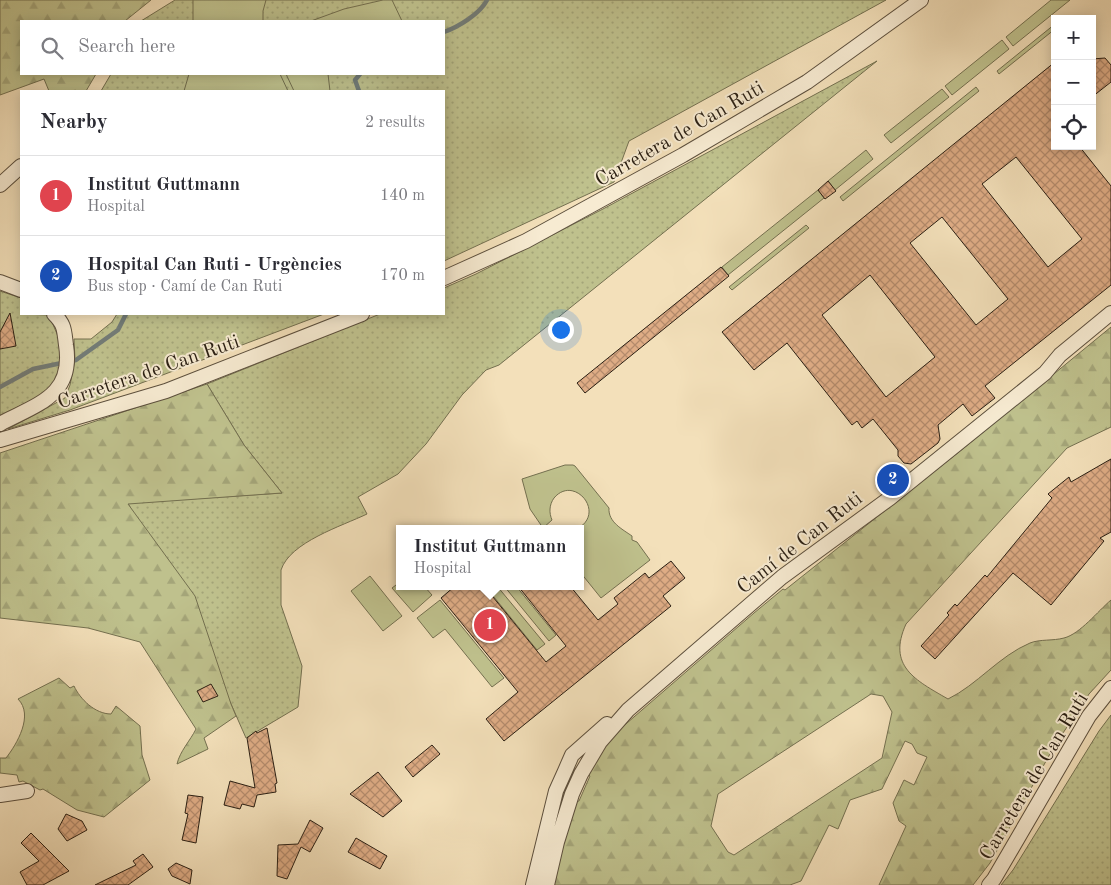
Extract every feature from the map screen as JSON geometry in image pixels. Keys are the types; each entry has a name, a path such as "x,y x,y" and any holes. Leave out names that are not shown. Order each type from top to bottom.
{"street":[{"name":"Carretera de Can Ruti","path":"445,278 526,241 683,155 807,82 921,0"},
{"path":"0,185 20,167"},
{"path":"0,282 20,290"},
{"name":"Camí de Can Ruti","path":"549,879 557,842 572,794 600,742 628,710 782,577 890,498 1045,373 1060,355 1111,313"},
{"path":"0,424 47,400 68,371 63,323 55,315"},
{"name":"Carretera de Can Ruti","path":"0,440 166,391 359,315"},
{"name":"Carretera de Can Ruti","path":"989,885 1030,820 1089,716 1111,688"},
{"name":"Camí de Can Ruti","path":"533,885 556,791 572,755 603,726 628,710"},
{"name":"Camí de Can Ruti","path":"555,797 565,791 581,764 590,758"},
{"path":"0,795 27,791"},
{"name":"Camí de Can Ruti","path":"549,879 546,862 554,832 558,806 555,797"}],"green space":[{"path":"0,0 151,0 126,20 20,20 20,75 95,75 87,90 49,90 44,79 0,95"},
{"path":"175,0 886,0 629,141 614,182 445,261 445,90 102,90 110,75 445,75 445,20 143,20"},
{"path":"193,0 266,0 263,20 193,20"},
{"path":"383,0 392,0 402,20 314,20 344,9"},
{"path":"1051,0 1070,0 1013,46 1006,37"},
{"path":"1051,27 1051,32 999,74 997,71"},
{"path":"1002,40 1009,49 952,95 945,86"},
{"path":"877,61 499,365 486,370 462,395 426,444 398,474 358,497 367,514 318,536 295,551 286,560 281,570 281,605 302,666 298,707 246,738 231,704 128,503 282,493 244,445 207,384 378,315 445,315 445,288 476,274 603,209"},
{"path":"189,75 280,75 288,90 184,90"},
{"path":"286,75 328,75 330,90 294,90"},
{"path":"976,87 979,91 843,201 840,197"},
{"path":"942,89 949,97 891,143 884,135"},
{"path":"866,150 873,159 835,190 828,181"},
{"path":"818,190 824,198 728,275 722,267"},
{"path":"806,225 809,228 732,290 729,287"},
{"path":"0,291 20,298 20,315 49,315 63,348 65,373 50,392 0,415"},
{"path":"116,315 321,315 70,410 8,429 65,398 70,385 75,360 74,339 91,339 112,322"},
{"path":"1111,327 1111,427 1067,448 906,624 901,639 900,651 902,661 908,670 915,678 948,699 969,686 1008,655 1030,643 1070,636 1089,622 1111,600 1111,670 1089,694 1062,732 990,863 973,885 879,885 906,826 899,821 893,803 904,780 914,785 927,757 917,753 912,744 905,741 882,789 850,800 838,829 829,825 801,881 790,885 550,885 573,802 579,801 590,776 587,773 612,736 783,589 785,590 965,447","holes":["871,694 883,696 892,712 882,758 734,855 728,852 711,826 718,794"]},
{"path":"207,384 244,445 282,493 128,504 195,596 236,716 204,738 208,749 177,764 178,759 196,729 140,642 88,628 0,618 0,453"},
{"path":"565,465 575,466 609,508 613,521 632,536 632,540 637,542 650,560 601,598 584,577 584,525 582,525 589,514 584,498 570,490 562,492 551,503 550,515 552,520 546,525 541,525 530,509 522,479"},
{"path":"370,576 402,616 383,631 351,591"},
{"path":"396,585 396,590 428,590 432,595 413,612 392,588"},
{"path":"488,590 500,590 545,644 537,650"},
{"path":"507,590 519,590 556,635 549,641"},
{"path":"440,600 504,678 492,687 445,629 433,638 417,618"},
{"path":"59,678 70,688 74,686 84,701 94,709 111,714 116,706 140,726 142,755 150,780 104,817 77,810 43,789 40,790 23,781 19,782 17,775 0,773 0,758 6,758 10,752 19,737 24,721 23,706 18,699"},
{"path":"1111,715 1111,885 1001,885 1013,870 1099,731"}],"building":[{"path":"1105,58 1111,65 1111,82 1096,94 1096,60"},
{"path":"1051,65 1051,150 1082,150 1111,186 1111,285 985,386 995,398 972,416 963,404 938,425 940,439 938,443 911,464 904,463 898,456 898,450 873,419 862,428 857,421 852,425 787,343 754,370 722,332","holes":["1016,157 1082,239 1048,267 982,184","942,217 1008,299 976,325 910,243","870,275 935,357 886,397 822,315"]},
{"path":"828,181 836,191 825,199 818,190"},
{"path":"721,267 729,276 585,393 577,383"},
{"path":"10,313 16,346 0,349 0,332"},
{"path":"1111,459 1111,532 1100,538 1104,541 1051,605 1013,573 935,659 921,646 949,615 947,613 955,604 957,606 985,575 987,577 1052,498 1048,494 1069,477 1071,482"},
{"path":"671,561 685,578 663,596 671,606 504,741 486,719 518,692 441,598 450,590 487,590 546,662 566,646 521,590 573,590 598,620 618,604 614,598 645,573 649,578"},
{"path":"211,684 218,696 203,702 197,691"},
{"path":"267,728 277,783 275,784 276,792 257,795 254,807 242,804 240,809 224,805 230,781 255,788 247,738 256,731 257,733"},
{"path":"432,745 440,754 413,777 405,767"},
{"path":"378,772 402,801 383,817 350,794"},
{"path":"188,795 203,797 196,843 182,840 188,814 185,813"},
{"path":"66,814 82,821 87,830 67,841 58,829"},
{"path":"310,820 323,828 310,852 301,847 287,879 277,876 278,845 298,844"},
{"path":"31,833 69,871 43,885 27,885 20,872 39,861 21,843"},
{"path":"356,838 387,856 380,869 348,852"},
{"path":"143,854 153,867 128,885 95,885 136,865 133,861"},
{"path":"176,863 192,870 190,884 172,876 168,869"}],"waterway":[{"path":"445,32 468,19 487,0"},
{"path":"359,75 355,80 359,90"},
{"path":"0,387 33,369 76,360 118,330 126,315"}],"place":[{"name":"Hospital Can Ruti - Urgències","path":"893,480"},
{"name":"Institut Guttmann","path":"490,625"}]}
